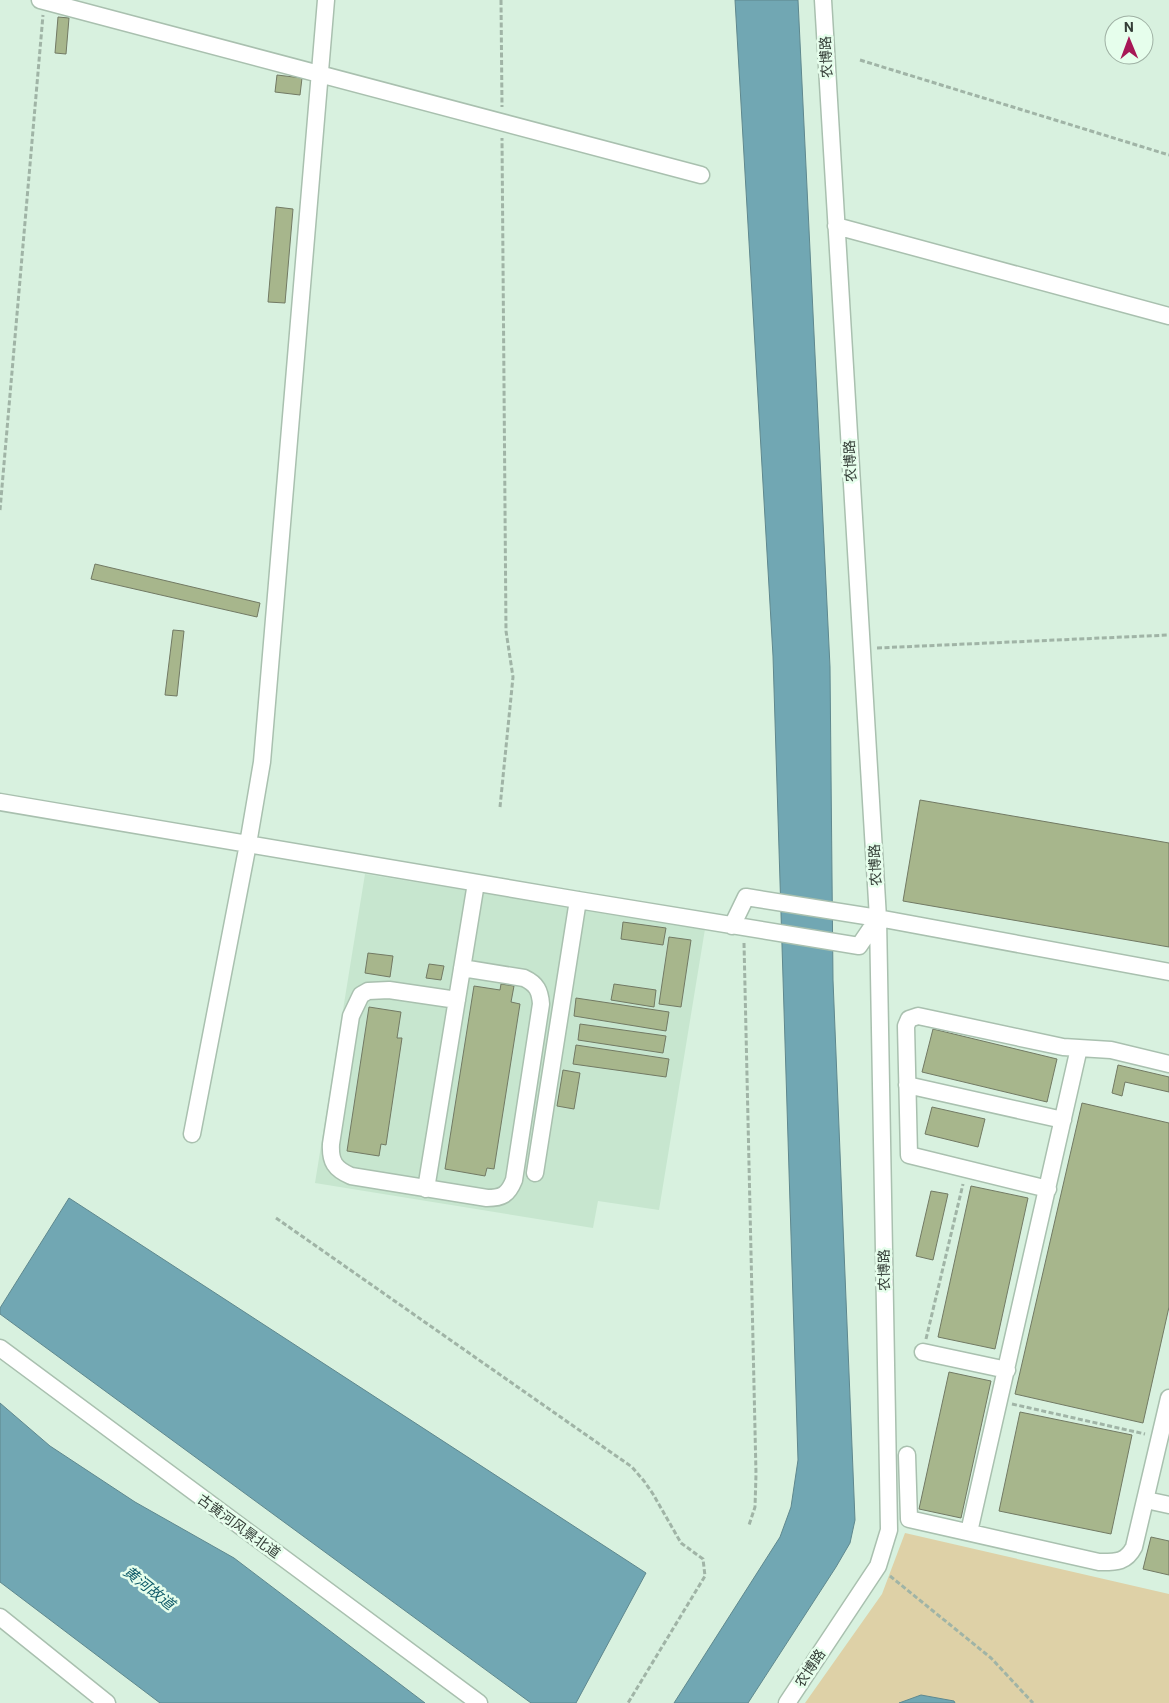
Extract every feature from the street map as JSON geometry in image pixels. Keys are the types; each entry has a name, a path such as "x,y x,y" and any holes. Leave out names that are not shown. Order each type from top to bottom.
{"street":[{"path":"192,1134 262,762 318,75 326,0"},
{"name":"农博路","path":"787,1703 878,1566 889,1530 878,918 823,0"},
{"path":"42,1 701,174"},
{"path":"836,226 1169,316"},
{"path":"0,802 859,946 878,918"},
{"path":"426,1189 476,883"},
{"path":"738,926 746,897 878,918 1169,972"},
{"path":"535,1173 578,900"},
{"path":"457,1000 389,990 368,991 361,995 351,1016 330,1144 330,1156 341,1172 351,1176 487,1198 496,1198 504,1195 511,1188 514,1180 541,996 539,989 533,982 524,978 462,968"},
{"path":"1048,1189 909,1155 906,1026 910,1019 918,1016 1063,1046 1111,1050 1169,1064"},
{"path":"969,1532 1079,1048"},
{"path":"907,1085 1063,1120"},
{"name":"古黄河风景北道","path":"0,1348 479,1703"},
{"path":"924,1352 1006,1370"},
{"path":"907,1455 909,1519 1099,1562 1116,1562 1125,1559 1131,1554 1134,1547 1169,1398"},
{"path":"1146,1500 1169,1505"},
{"path":"0,1617 107,1703"}],"path":[{"path":"500,807 512,677 506,632 501,0"},
{"path":"0,510 42,1"},
{"path":"860,60 1169,155"},
{"path":"862,649 1169,634"},
{"path":"738,926 756,1474 755,1507 749,1525"},
{"path":"924,1352 966,1169"},
{"path":"276,1218 632,1467 653,1494 681,1544 704,1559 705,1576 628,1703"},
{"path":"1000,1401 1160,1437"},
{"path":"878,1566 991,1658 1033,1703"}],"shaded area":[{"path":"365,874 705,929 659,1210 598,1201 593,1228 315,1183"},
{"path":"905,1533 1169,1594 1169,1703 955,1703 954,1701 921,1695 899,1703 805,1703 882,1594"}],"water":[{"path":"735,0 798,0 830,667 833,980 855,1520 850,1543 836,1567 748,1703 674,1703 780,1537 791,1507 798,1460 773,656"},
{"path":"69,1198 646,1573 576,1703 531,1703 0,1314 0,1308"},
{"name":"黄河故道","path":"0,1403 50,1446 135,1502 234,1558 425,1703 160,1703 0,1582"},
{"path":"921,1695 954,1701 955,1703 899,1703"}],"building":[{"path":"58,17 69,18 66,54 55,53"},
{"path":"277,75 302,78 300,95 275,92"},
{"path":"276,207 293,209 285,303 268,302"},
{"path":"95,564 260,603 257,617 91,579"},
{"path":"173,630 184,631 177,696 165,695"},
{"path":"920,800 1169,843 1169,947 903,901"},
{"path":"623,922 666,928 663,945 621,939"},
{"path":"669,937 691,940 681,1007 659,1004"},
{"path":"368,953 393,956 390,977 365,973"},
{"path":"429,964 444,966 441,980 426,978"},
{"path":"501,984 514,986 511,1002 520,1004 494,1169 487,1168 485,1176 445,1169 474,986 500,990"},
{"path":"614,984 656,990 654,1007 611,1000"},
{"path":"576,998 669,1012 666,1031 574,1016"},
{"path":"369,1007 401,1012 397,1038 402,1038 386,1145 381,1144 379,1156 347,1151"},
{"path":"580,1024 666,1036 663,1053 578,1040"},
{"path":"933,1029 1057,1059 1047,1102 922,1072"},
{"path":"576,1045 669,1059 666,1077 573,1064"},
{"path":"1118,1065 1169,1077 1169,1092 1125,1082 1122,1096 1112,1093"},
{"path":"563,1070 580,1073 574,1109 557,1106"},
{"path":"1082,1103 1169,1123 1169,1307 1143,1423 1015,1394"},
{"path":"932,1107 985,1119 978,1147 925,1134"},
{"path":"971,1186 1028,1198 995,1349 938,1337"},
{"path":"931,1191 948,1194 933,1260 916,1256"},
{"path":"949,1372 991,1381 961,1518 919,1509"},
{"path":"1020,1412 1132,1435 1111,1534 999,1511"},
{"path":"1151,1537 1169,1541 1169,1575 1143,1569"}]}
